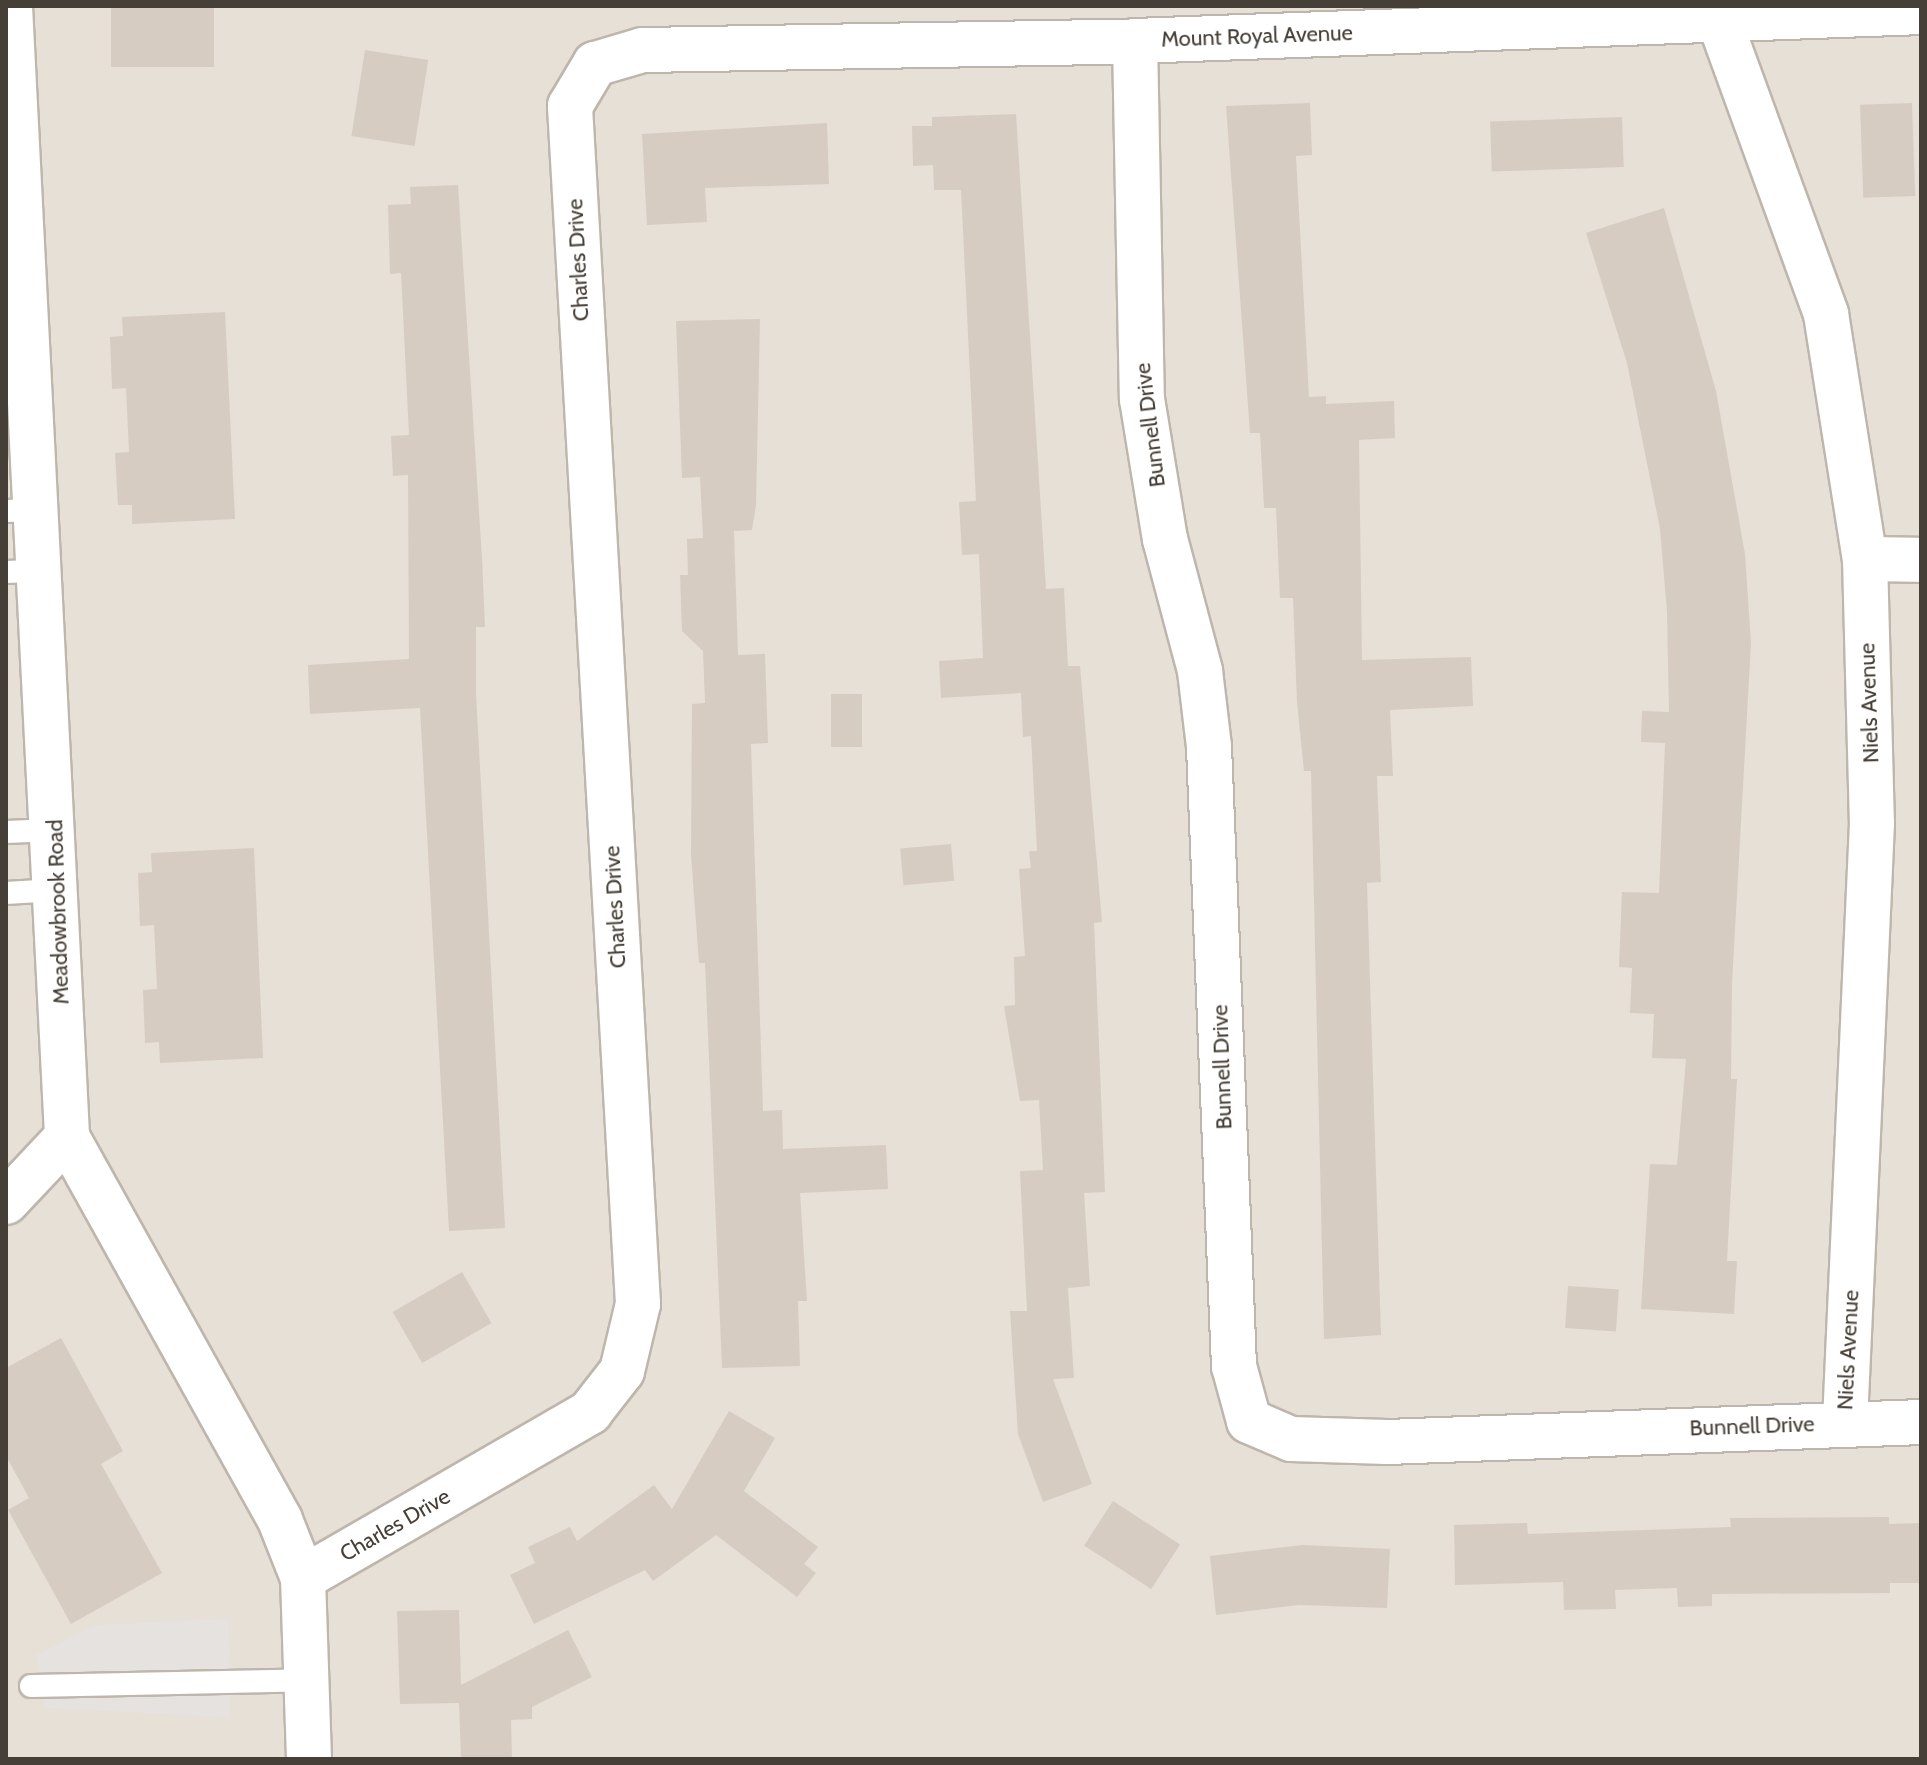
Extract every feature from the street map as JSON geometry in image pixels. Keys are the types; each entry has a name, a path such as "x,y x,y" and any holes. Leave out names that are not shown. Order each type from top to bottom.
{"street":[{"name":"Meadowbrook Road","path":"10,6 23,571 55,830 67,1137 280,1520 303,1578 310,1680 309,1759"},
{"name":"Mount Royal Avenue","path":"595,64 643,50 1135,41 1714,12 1921,12"},
{"name":"Niels Avenue","path":"1714,12 1826,314 1865,559 1872,823 1845,1422"},
{"name":"Bunnell Drive","path":"1135,41 1142,399 1165,539 1200,671 1209,747 1234,1366 1249,1421 1291,1439 1387,1442 1845,1422 1921,1422"},
{"name":"Charles Drive","path":"303,1578 590,1412 622,1371 638,1304 570,106 595,64"},
{"path":"1865,559 1921,560"},
{"path":"6,1202 67,1137"}],"lane":[{"path":"6,832 55,830"},
{"path":"6,893 56,890"},
{"path":"31,1686 310,1680"}],"shaded area":[{"path":"6,6 1921,6 1921,1759 6,1759"},
{"path":"228,1619 230,1717 45,1708 37,1655 95,1625"}],"building":[{"path":"111,6 214,6 214,67 111,67"},
{"path":"365,50 428,60 415,146 351,136"},
{"path":"1310,103 1312,155 1296,156 1309,397 1326,396 1326,404 1394,401 1395,438 1359,440 1362,660 1471,657 1473,706 1390,710 1393,776 1377,776 1381,882 1367,883 1381,1335 1324,1339 1311,771 1304,771 1297,703 1293,598 1280,598 1276,508 1264,508 1260,433 1250,433 1226,106"},
{"path":"1912,103 1915,196 1863,198 1860,105"},
{"path":"1016,114 1046,589 1064,588 1068,666 1080,666 1102,922 1094,923 1105,1192 1084,1193 1090,1286 1068,1288 1074,1378 1053,1379 1092,1484 1043,1502 1018,1434 1010,1311 1027,1311 1020,1171 1043,1170 1039,1100 1020,1101 1004,1006 1015,1005 1014,957 1025,956 1019,869 1031,868 1029,851 1037,851 1031,736 1023,737 1021,693 941,698 939,661 983,658 979,554 962,555 959,502 976,501 961,190 934,190 933,165 913,166 912,126 932,126 932,117"},
{"path":"1622,117 1624,167 1492,172 1490,122"},
{"path":"827,123 829,184 705,188 707,222 647,225 642,134"},
{"path":"458,185 482,558 485,627 476,627 476,693 505,1228 449,1231 420,708 310,714 308,665 409,659 408,475 393,476 391,436 409,435 401,273 390,274 388,205 411,204 410,187"},
{"path":"1664,208 1716,391 1745,554 1751,643 1732,984 1731,1079 1737,1079 1727,1261 1737,1261 1734,1314 1641,1309 1650,1164 1677,1165 1686,1059 1652,1058 1654,1014 1630,1013 1632,968 1619,967 1622,892 1659,893 1665,743 1641,742 1642,711 1669,712 1667,612 1660,529 1627,363 1586,233"},
{"path":"225,312 235,519 132,524 132,505 118,505 115,453 129,452 126,388 112,389 110,337 123,336 122,317"},
{"path":"760,319 756,505 752,530 734,531 738,655 765,654 768,743 751,744 763,1111 782,1110 783,1149 886,1145 888,1189 800,1193 807,1301 798,1301 800,1366 722,1368 705,963 699,963 691,855 692,704 705,703 703,651 682,631 680,575 688,575 687,539 703,538 700,477 682,478 676,321"},
{"path":"831,694 862,694 862,747 831,747"},
{"path":"951,844 954,881 903,885 900,848"},
{"path":"254,848 263,1058 160,1063 159,1042 145,1043 143,990 157,989 154,925 140,926 138,873 152,872 151,853"},
{"path":"462,1272 492,1323 422,1363 393,1312"},
{"path":"1568,1286 1619,1290 1616,1331 1565,1328"},
{"path":"61,1338 123,1451 101,1464 162,1573 71,1624 8,1510 29,1498 6,1456 6,1368"},
{"path":"729,1411 775,1438 744,1491 818,1547 804,1564 816,1573 797,1597 716,1535 653,1581 645,1570 534,1624 510,1575 535,1563 528,1547 570,1527 577,1541 654,1485 672,1509"},
{"path":"1113,1501 1180,1545 1151,1589 1084,1545"},
{"path":"1889,1517 1889,1524 1921,1523 1921,1583 1890,1583 1890,1593 1712,1594 1712,1606 1678,1607 1677,1588 1615,1590 1616,1609 1564,1610 1563,1582 1455,1585 1454,1525 1527,1523 1528,1534 1731,1527 1730,1518"},
{"path":"1302,1545 1390,1549 1387,1608 1299,1605 1216,1615 1210,1556"},
{"path":"459,1610 461,1685 568,1630 592,1677 532,1707 532,1719 511,1720 512,1759 461,1759 459,1703 400,1704 397,1611"}]}
